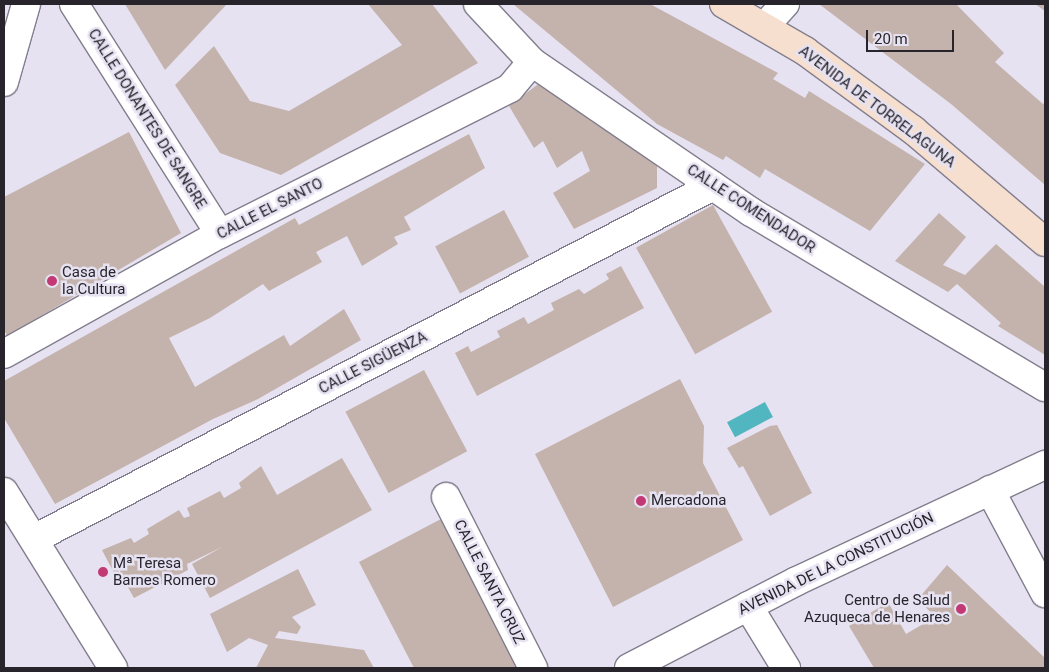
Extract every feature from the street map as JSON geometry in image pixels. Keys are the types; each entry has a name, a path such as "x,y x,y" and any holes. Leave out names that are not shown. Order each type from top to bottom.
{"street":[{"path":"4,82 26,4"},
{"name":"CALLE DONANTES DE SANGRE","path":"74,4 220,234"},
{"name":"CALLE COMENDADOR","path":"478,4 532,62 751,212 1045,387"},
{"name":"AVENIDA DE TORRELAGUNA","path":"724,4 765,26 913,130 1045,242"},
{"path":"765,26 786,4"},
{"name":"CALLE EL SANTO","path":"4,354 220,234 510,88 532,62"},
{"name":"CALLE SIGÜENZA","path":"34,539 713,186"},
{"name":"AVENIDA DE LA CONSTITUCIÓN","path":"629,668 748,606 1045,464"},
{"path":"990,490 1045,593"},
{"path":"4,492 34,539 106,666"},
{"name":"CALLE SANTA CRUZ","path":"446,497 533,668"},
{"path":"748,606 786,668"}],"water":[{"path":"765,402 773,417 735,437 727,422"}],"building":[{"path":"125,4 227,4 165,70"},
{"path":"368,4 432,4 478,63 281,175 220,153 175,85 214,46 250,101 289,111 402,45"},
{"path":"513,4 650,4 778,73 773,79 805,98 809,91 925,164 870,231 765,169 760,178 726,156 723,160 657,124"},
{"path":"819,4 956,4 1004,53 995,62 1043,104 1045,102 1045,185 951,104"},
{"path":"1035,4 1045,4 1045,11"},
{"path":"541,82 607,130 657,160 657,188 574,229 553,193 590,171 582,151 557,168 543,141 534,148 509,106"},
{"name":"Casa de la Cultura","path":"129,132 181,233 7,336 4,329 4,197"},
{"path":"469,134 485,168 404,217 411,230 394,237 398,244 362,266 347,236 316,252 322,262 269,291 263,284 210,318 169,338 195,387 284,335 290,346 344,309 361,340 258,399 213,419 55,504 4,418 4,381 295,218 299,225"},
{"path":"713,205 772,312 695,354 636,248"},
{"path":"504,210 529,257 460,293 435,247"},
{"path":"939,213 966,237 943,265 965,275 996,244 1045,287 1045,355 998,326 1001,323 957,284 948,292 895,261"},
{"path":"621,266 644,308 477,396 455,353 468,346 471,352 500,337 497,331 524,317 528,324 554,310 551,303 579,289 584,294 609,279 606,274"},
{"path":"424,370 467,451 389,493 345,412"},
{"name":"Mercadona","path":"680,379 704,426 703,463 743,540 613,607 535,454"},
{"path":"777,425 812,493 770,516 743,466 739,468 727,448 770,426"},
{"path":"342,458 372,510 210,598 192,564 222,547 187,564 188,570 134,598 121,575 116,577 102,550 131,538 134,543 149,534 147,529 179,510 184,518 190,516 187,508 220,491 224,498 241,488 239,483 261,466 277,495"},
{"path":"441,519 518,668 414,668 359,562"},
{"name":"Centro de Salud Azuqueca de Henares","path":"947,565 1045,658 1045,668 874,668 849,626 888,602 906,634 935,617 918,599"},
{"path":"298,569 316,605 292,617 301,627 297,634 279,631 275,638 364,650 374,668 256,668 268,645 249,638 227,652 210,614"}],"place":[{"name":"Casa de la Cultura","path":"52,281"},
{"name":"Mercadona","path":"641,501"},
{"name":"Mª Teresa Barnes Romero","path":"103,572"},
{"name":"Centro de Salud Azuqueca de Henares","path":"961,609"}]}
